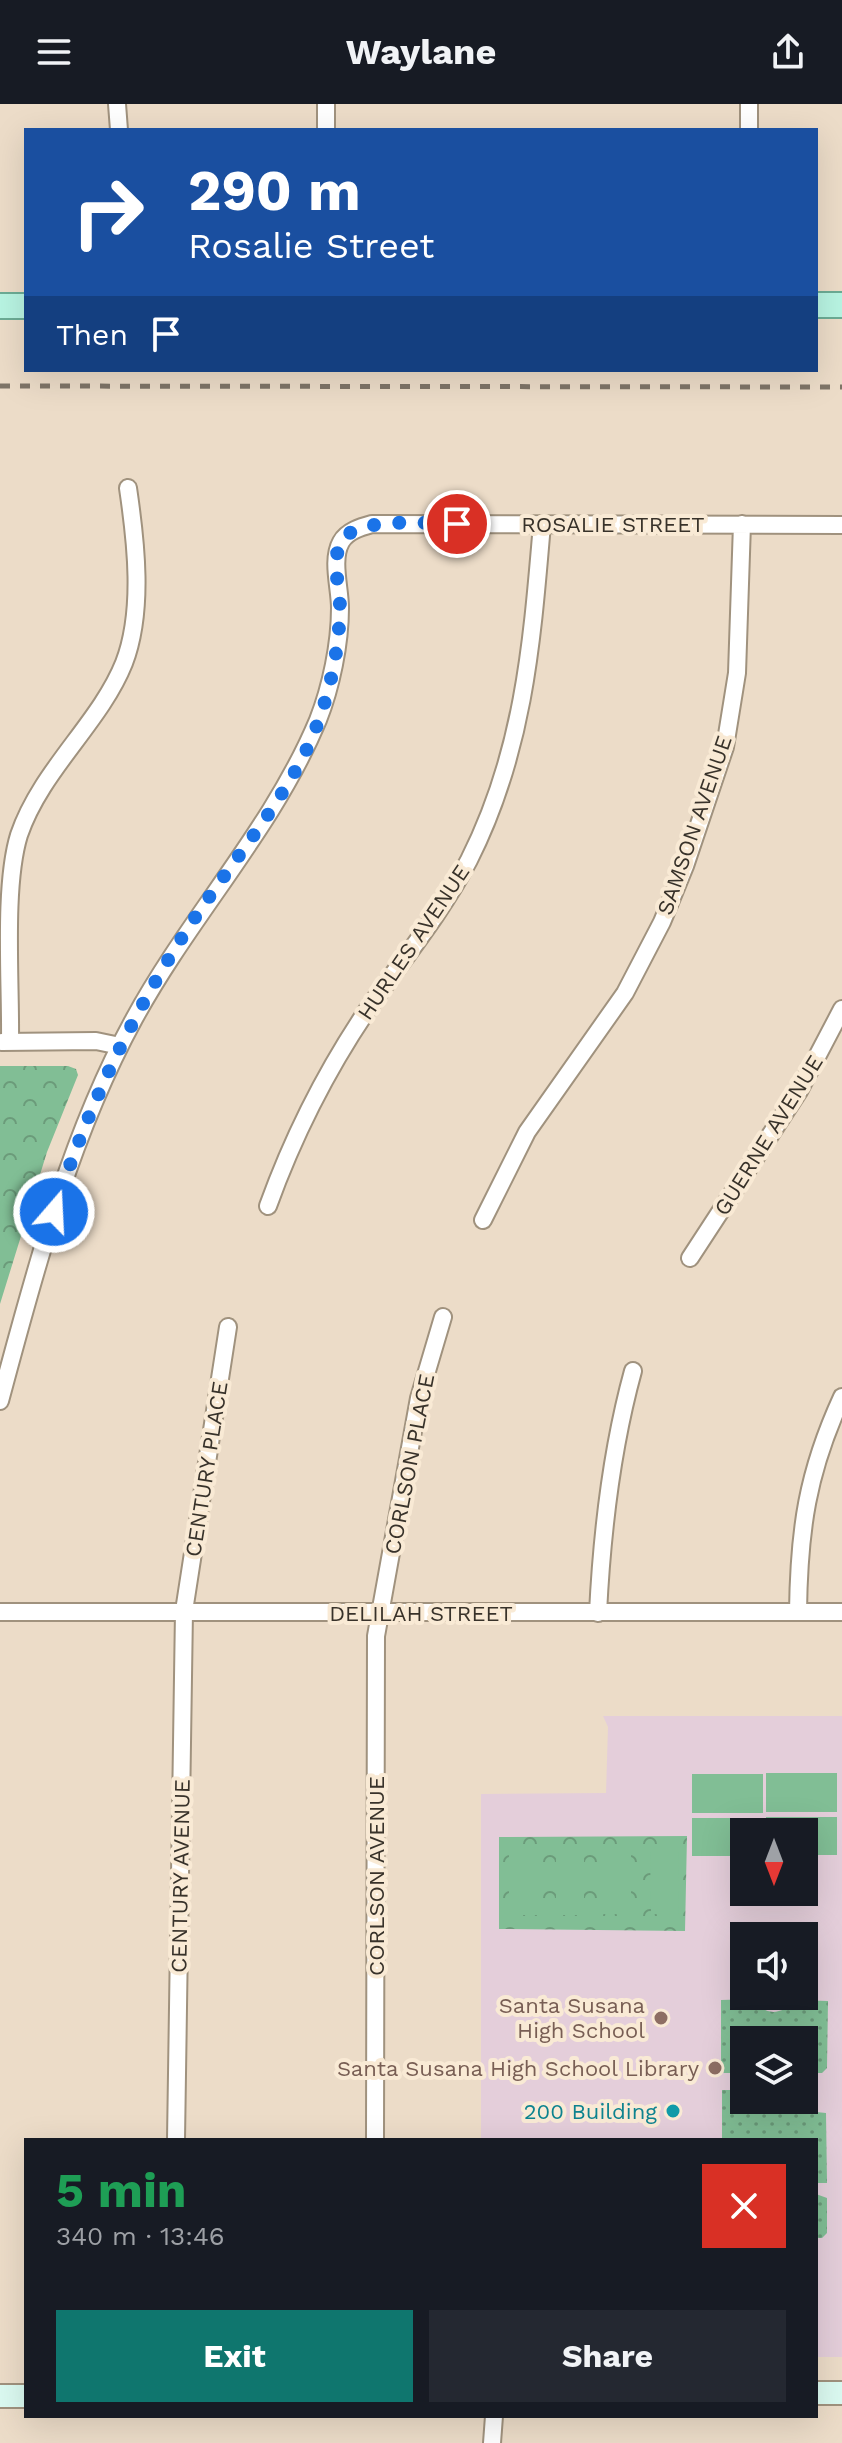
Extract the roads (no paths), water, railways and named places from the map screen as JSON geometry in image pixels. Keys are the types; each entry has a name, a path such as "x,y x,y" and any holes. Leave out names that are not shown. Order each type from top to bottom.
{"main road":[{"path":"818,305 842,305"},
{"path":"0,306 24,306"},
{"path":"818,2393 842,2393"},
{"path":"0,2396 24,2396"}],"street":[{"path":"117,104 119,128"},
{"path":"326,104 326,128"},
{"path":"749,104 749,128"},
{"path":"0,1401 59,1195 120,1046 96,1041 5,1042 12,876 19,835 46,780 124,663 134,617 134,528 128,488"},
{"name":"ROSALIE STREET","path":"120,1046 193,921 269,814 304,754 326,701 333,661 340,610 337,564 341,541 356,529 372,524 842,525"},
{"name":"HURLES AVENUE","path":"268,1206 292,1140 329,1071 445,902 489,816 512,751 527,682 542,524"},
{"name":"SAMSON AVENUE","path":"483,1220 527,1132 625,993 662,922 685,866 725,747 737,673 742,524"},
{"name":"GUERNE AVENUE","path":"690,1258 799,1091 842,1009"},
{"name":"CORLSON PLACE","path":"380,1612 419,1398 443,1317"},
{"name":"CENTURY PLACE","path":"184,1611 228,1327"},
{"path":"598,1613 602,1531 619,1423 633,1371"},
{"path":"798,1612 799,1538 809,1482 842,1397"},
{"name":"CENTURY AVENUE","path":"176,2138 184,1611"},
{"name":"DELILAH STREET","path":"0,1612 842,1612"},
{"name":"CORLSON AVENUE","path":"375,2138 376,1636 380,1612"},
{"path":"492,2443 494,2418"}],"railway":[{"path":"0,386 842,387"}],"place":[{"name":"Santa Susana High School","path":"661,2018"},
{"name":"Santa Susana High School Library","path":"715,2068"},
{"name":"200 Building","path":"673,2111"}]}
